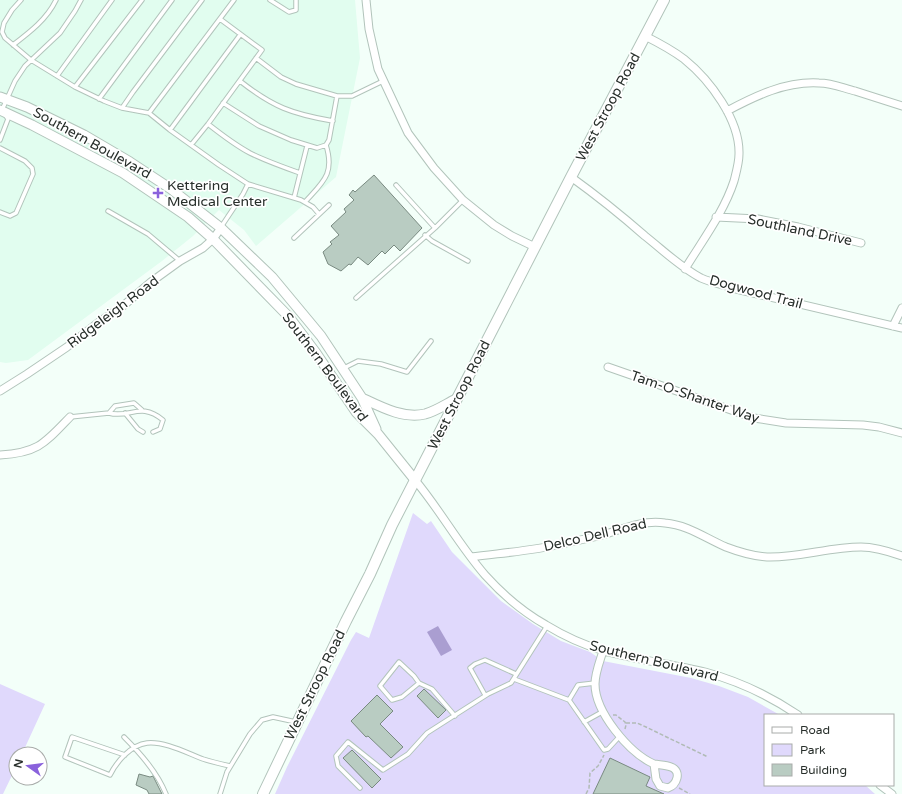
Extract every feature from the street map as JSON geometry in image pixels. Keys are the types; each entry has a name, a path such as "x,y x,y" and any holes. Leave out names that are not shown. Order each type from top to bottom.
{"main road":[{"name":"West Stroop Road","path":"263,794 370,574 392,525 664,0"}],"street":[{"path":"366,0 368,24 373,49 383,81 408,133 434,168 463,200 494,225 535,247"},
{"path":"645,36 670,50 699,72 727,111 737,136 739,154 734,181 716,217 685,269"},
{"path":"727,111 756,96 779,88 809,82 833,84 902,106"},
{"name":"Southern Boulevard","path":"3,98 27,107 84,135 130,162 172,189 221,228 272,277 322,336 362,398 378,434"},
{"name":"Southern Boulevard","path":"0,110 39,128 123,173 188,217 213,239 289,317 316,353 356,412 378,434 428,495 471,557 491,582 527,613 564,635 603,651 706,673 728,680 774,700 796,714"},
{"name":"Dogwood Trail","path":"571,177 646,236 671,259 685,269 712,282 902,328"},
{"name":"Southland Drive","path":"716,217 765,220 861,243"},
{"name":"Ridgeleigh Road","path":"0,391 49,360 99,322 123,306 151,282 203,248 213,239 221,228"},
{"path":"893,326 902,308"},
{"name":"Tam-O-Shanter Way","path":"608,367 754,418 786,423 862,425 879,427 902,433"},
{"path":"362,398 400,414 412,415 425,414 456,399"},
{"path":"0,455 21,453 40,445 70,417"},
{"name":"Delco Dell Road","path":"471,557 561,544 604,534 629,526 655,522 678,525 690,529 725,547 754,556 794,556 851,547 887,550 902,556"},
{"path":"603,651 596,674 595,683 596,695 602,712 620,736 637,752 654,764 671,767 675,770 677,774 675,784 668,788 660,786 656,778 654,764"},
{"path":"881,786 892,794"}],"lane":[{"path":"21,0 12,10 4,23 2,32 5,38 31,60 75,87 99,99 122,108 149,113 219,166 248,184 305,202 319,214"},
{"path":"14,45 32,31 51,10 56,0"},
{"path":"0,140 8,119 0,110 3,98 25,66 60,33 81,0"},
{"path":"57,76 112,0"},
{"path":"75,87 142,0"},
{"path":"99,99 172,0"},
{"path":"122,108 202,0"},
{"path":"149,113 234,0"},
{"path":"270,0 289,12 296,10 296,0"},
{"path":"191,145 262,50 220,19"},
{"path":"170,130 240,35"},
{"path":"256,58 281,77 296,84 337,96 352,96 383,81"},
{"path":"240,81 270,103 288,111 333,121"},
{"path":"223,103 272,133 317,148 326,145 329,140 337,96"},
{"path":"208,124 231,142 249,153 300,173"},
{"path":"305,202 324,181 329,170 329,156 326,145"},
{"path":"294,198 308,146"},
{"path":"0,148 25,161 32,168 33,174 16,213 10,216 0,212"},
{"path":"221,228 248,184"},
{"path":"396,185 435,228"},
{"path":"356,298 425,235 435,228 463,200"},
{"path":"294,238 329,205"},
{"path":"108,211 148,234 180,262"},
{"path":"425,235 432,241 468,261"},
{"path":"343,369 358,362 381,364 407,372 431,341"},
{"path":"109,413 115,406 134,403 142,410"},
{"path":"70,417 109,413 115,414 142,410 155,413 163,420 160,429 153,432"},
{"path":"125,413 138,429 143,432"},
{"path":"360,788 338,766 336,756 348,742 383,770 408,754 427,733 485,696 511,683 547,626"},
{"path":"485,696 470,668 486,660 516,674"},
{"path":"419,684 402,697 392,700 380,686 399,662 414,676 419,684 432,689 455,716"},
{"path":"514,679 569,700 604,750 608,749 620,736"},
{"path":"569,700 578,685 595,683"},
{"path":"584,722 602,712"},
{"path":"220,794 230,766 250,734 262,720 273,717 297,722"},
{"path":"125,755 72,737 65,757 110,775 116,764 135,748 146,743 156,743 230,766"},
{"path":"124,737 135,748 161,783 166,794"}],"path":[{"path":"626,723 637,723 646,726 708,758"},
{"path":"586,794 589,788 590,773 598,766 607,751"},
{"path":"675,784 690,794"}],"shaded area":[{"name":"Kettering Medical Center","path":"0,0 355,0 360,58 336,177 256,246 244,230 219,210 193,236 162,261 28,360 6,363 0,362"},
{"path":"438,626 452,650 441,656 427,632"}],"green space":[{"path":"413,513 427,524 431,521 452,552 501,601 533,624 561,641 590,652 603,661 691,678 719,686 748,697 778,714 764,714 764,786 866,786 875,794 275,794 351,640 356,632 369,638"},
{"path":"0,684 45,704 26,746 8,746 8,784 3,794 0,794"}],"building":[{"path":"374,175 422,228 400,251 394,245 385,254 382,251 368,265 358,257 351,265 349,264 341,271 328,264 323,252 332,244 330,242 339,235 331,226 346,212 344,209 354,200 349,195 353,190 355,192"},
{"path":"424,689 446,710 438,718 417,696"},
{"path":"377,695 393,711 380,724 403,747 391,758 368,736 366,737 351,721"},
{"path":"352,750 381,779 372,788 343,758"},
{"path":"610,758 650,777 646,786 664,794 593,794"},
{"path":"139,774 150,777 153,776 162,794 149,794 147,790 136,785"}],"place":[{"name":"Kettering Medical Center","path":"158,193"}]}
